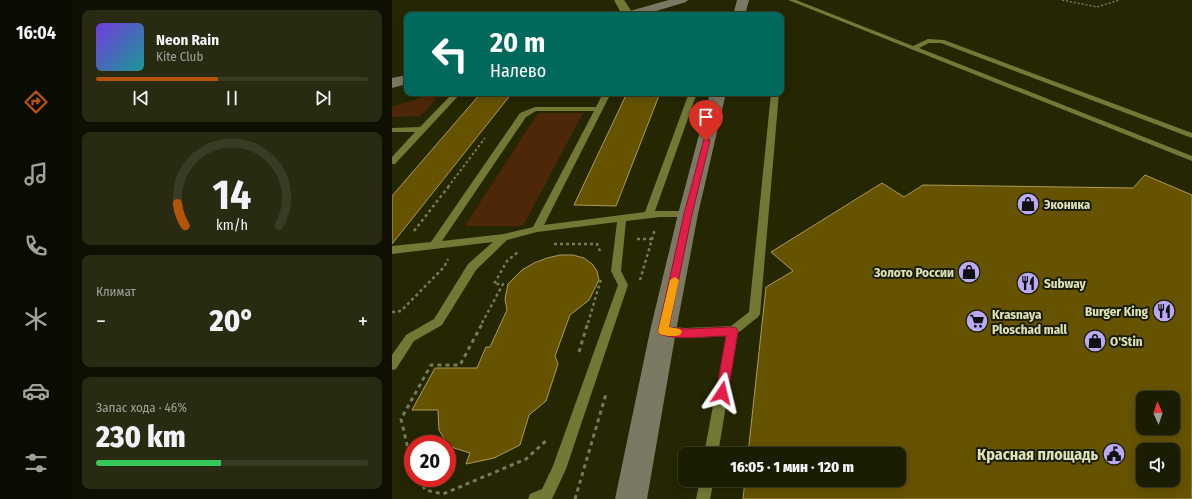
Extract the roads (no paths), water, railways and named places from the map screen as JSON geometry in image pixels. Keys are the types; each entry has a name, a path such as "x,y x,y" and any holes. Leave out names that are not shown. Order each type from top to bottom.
{"main road":[{"path":"640,12 682,0"},
{"path":"392,83 404,80"},
{"path":"631,499 663,331 688,214 717,96"}],"street":[{"path":"618,0 627,12"}],"lane":[{"path":"791,0 1191,158"},
{"path":"915,48 928,41 942,41 1192,136"},
{"path":"392,162 454,96"},
{"path":"537,229 605,96"},
{"path":"649,215 692,96"},
{"path":"663,331 685,333 732,331 754,314 775,96"},
{"path":"434,245 524,115 535,109 598,109"},
{"path":"392,130 422,129"},
{"path":"392,250 504,237 537,229 622,218 649,215 688,214"},
{"path":"535,499 547,494 559,469 623,285 616,270 622,218"},
{"path":"392,365 410,338 438,322 472,267 504,237"},
{"path":"712,447 732,331"},
{"path":"703,499 706,487"}],"place":[{"name":"Эконика","path":"1028,204"},
{"name":"Золото России","path":"969,272"},
{"name":"Subway","path":"1028,283"},
{"name":"Burger King","path":"1164,311"},
{"name":"Krasnaya Ploschad mall","path":"977,321"},
{"name":"O'Stin","path":"1095,341"},
{"name":"Красная площадь","path":"1114,454"}]}
